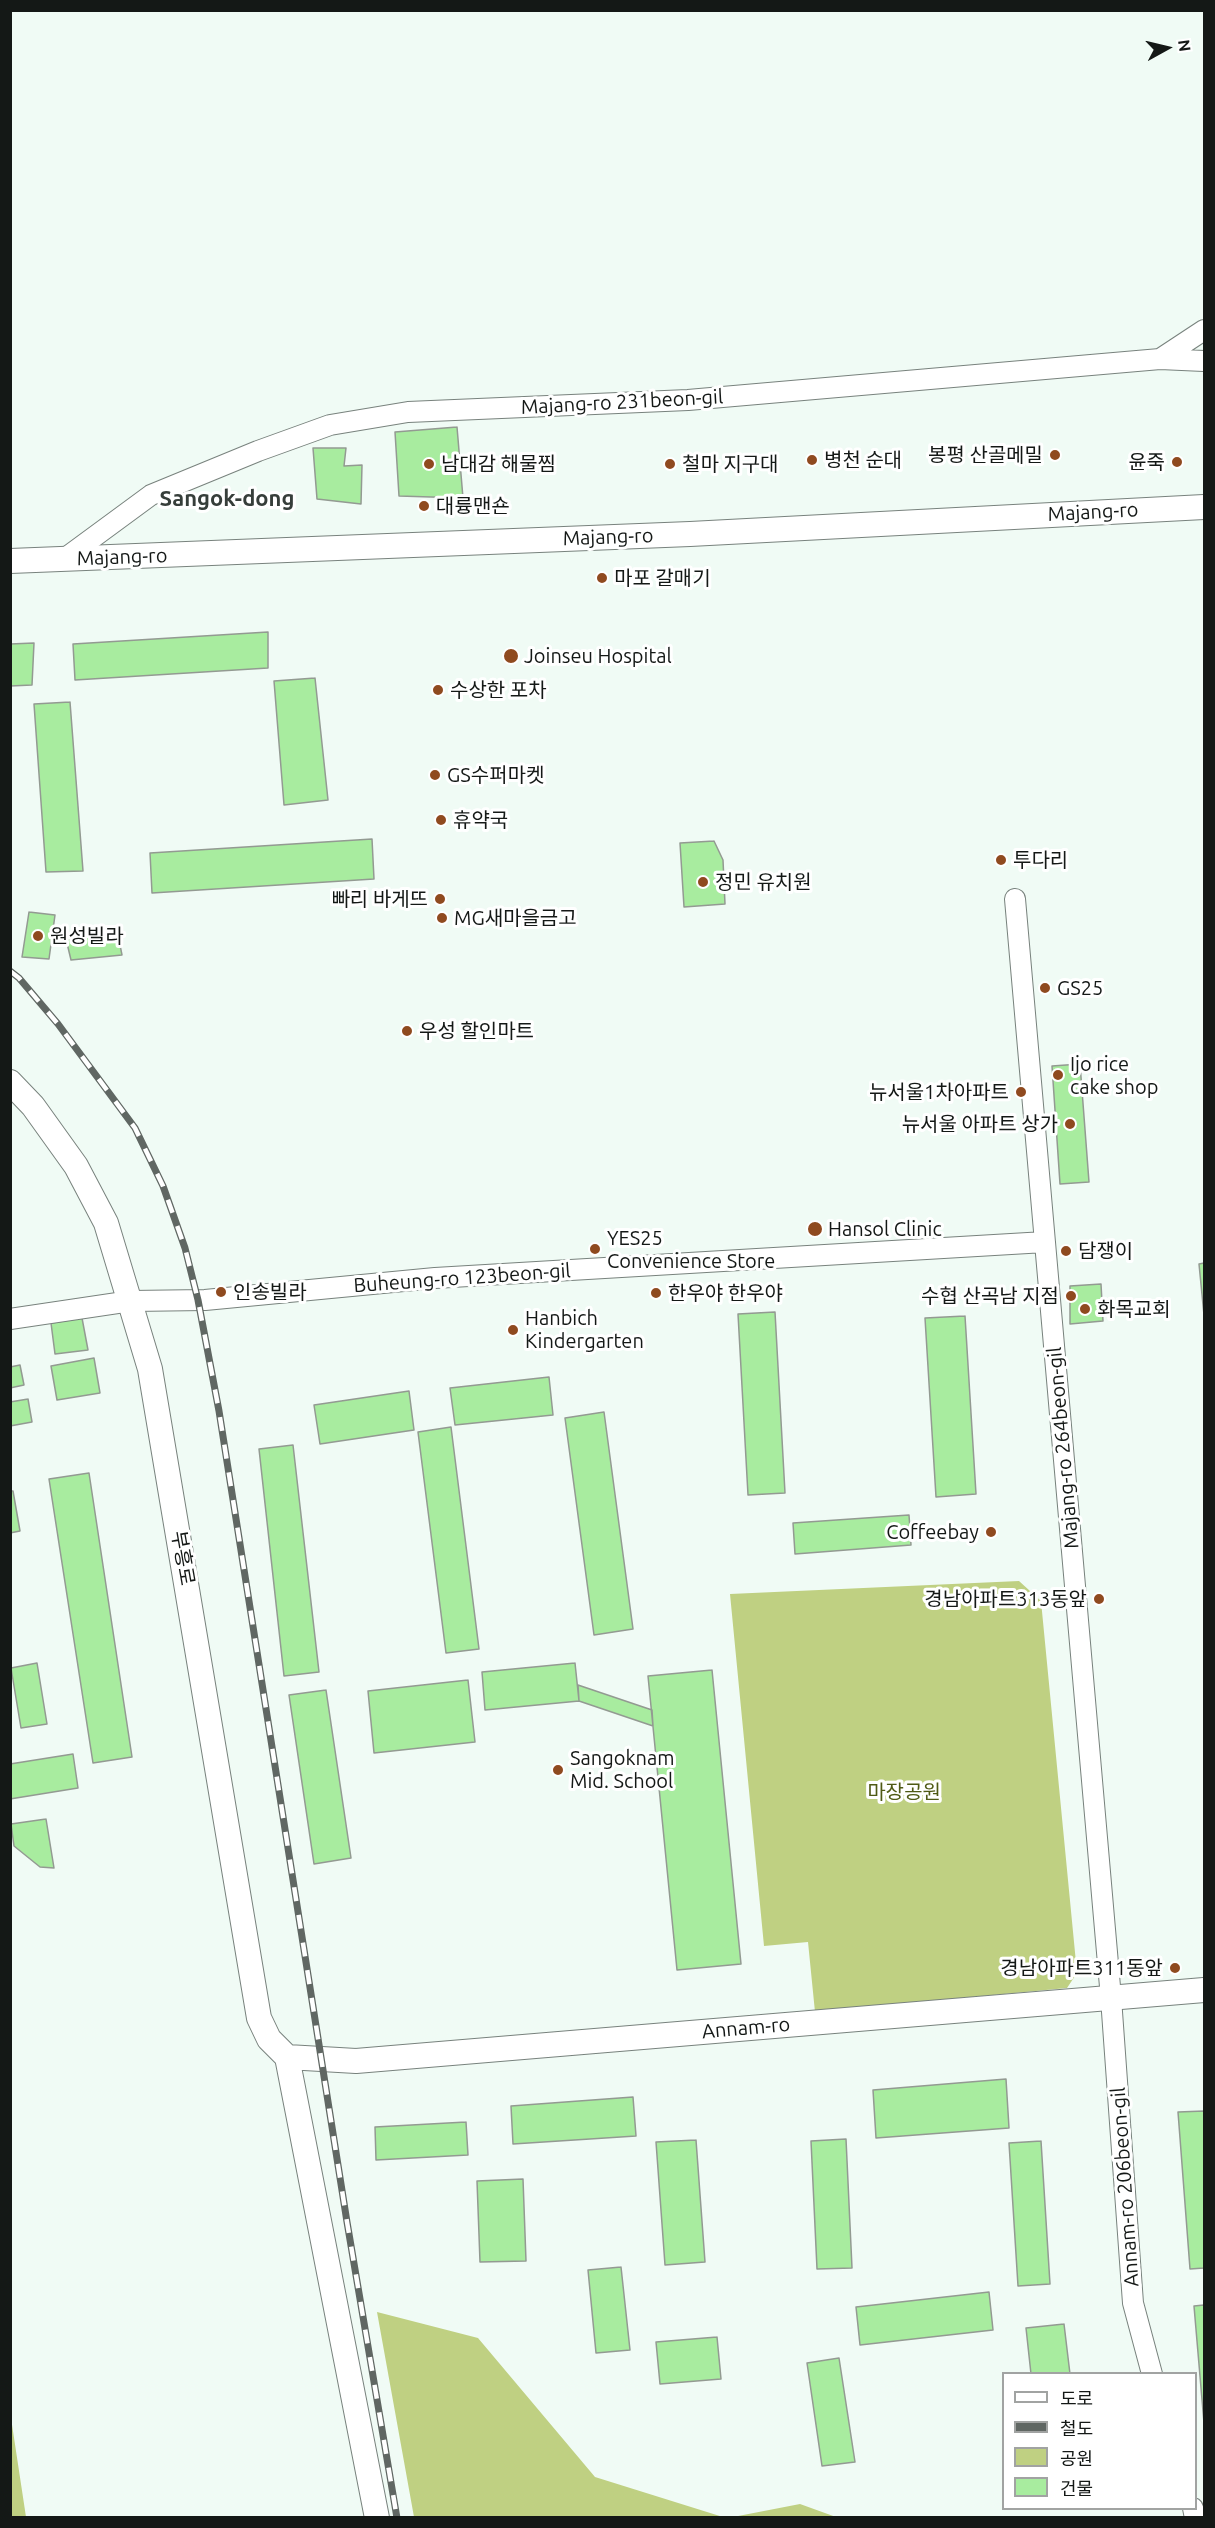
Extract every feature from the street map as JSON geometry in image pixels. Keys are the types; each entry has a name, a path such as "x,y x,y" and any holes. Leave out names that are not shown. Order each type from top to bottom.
{"main road":[{"name":"Majang-ro","path":"10,561 690,534 1204,507"},
{"name":"부흥로","path":"10,1082 33,1106 76,1166 106,1223 131,1301 154,1389 259,2018 269,2039 287,2057"},
{"name":"Annam-ro","path":"287,2057 356,2061 1204,1990"},
{"path":"287,2057 377,2517"}],"street":[{"name":"Majang-ro 231beon-gil","path":"64,559 151,495 258,451 330,425 408,412 688,400 1160,359 1204,330"},
{"path":"1160,359 1204,361"},
{"name":"Majang-ro 264beon-gil","path":"1015,899 1111,1998"},
{"name":"Buheung-ro 123beon-gil","path":"10,1319 131,1301 205,1300 435,1278 1045,1242"},
{"name":"Annam-ro 206beon-gil","path":"1111,1998 1133,2303 1152,2372"}],"green space":[{"name":"마장공원","path":"1019,1581 1041,1601 1077,1973 1067,1988 815,2012 808,1942 764,1946 730,1594"},
{"path":"377,2312 478,2338 595,2477 723,2517 414,2517"},
{"path":"11,2418 26,2517 11,2517"},
{"path":"800,2504 836,2517 733,2517"}],"building":[{"name":"남대감 해물찜","path":"457,427 463,498 399,496 395,432"},
{"path":"313,448 346,448 344,466 362,465 361,504 317,499"},
{"path":"268,632 268,668 75,680 73,644"},
{"path":"34,643 32,685 10,686 10,644"},
{"path":"315,678 328,800 284,805 274,681"},
{"path":"70,702 83,871 46,872 34,704"},
{"path":"372,839 374,879 152,893 150,853"},
{"name":"정민 유치원","path":"714,841 723,860 725,904 684,907 680,843"},
{"name":"원성빌라","path":"29,912 55,915 49,959 22,957"},
{"path":"117,930 122,955 71,960 66,939"},
{"name":"뉴서울 아파트 상가","path":"1080,1064 1089,1182 1060,1184 1052,1066"},
{"path":"1204,1263 1204,1315 1199,1264"},
{"path":"1101,1284 1103,1321 1070,1324 1070,1286"},
{"path":"775,1312 785,1493 748,1495 738,1314"},
{"path":"965,1316 976,1494 936,1497 925,1318"},
{"path":"82,1318 88,1350 55,1354 51,1323"},
{"path":"94,1358 100,1393 57,1400 51,1366"},
{"path":"20,1365 24,1385 10,1388 10,1367"},
{"path":"549,1377 553,1415 455,1425 450,1388"},
{"path":"409,1391 414,1430 320,1444 314,1405"},
{"path":"28,1399 32,1422 10,1426 10,1402"},
{"path":"604,1412 633,1629 594,1635 565,1418"},
{"path":"451,1427 479,1649 446,1653 418,1432"},
{"path":"293,1445 319,1672 284,1676 259,1449"},
{"path":"89,1473 132,1757 93,1763 49,1479"},
{"path":"10,1491 13,1491 20,1531 10,1533"},
{"path":"909,1515 911,1545 795,1554 793,1523"},
{"path":"37,1663 47,1724 21,1728 11,1668"},
{"path":"575,1663 579,1701 485,1710 482,1672"},
{"path":"712,1670 741,1964 677,1970 648,1676"},
{"path":"468,1680 475,1742 374,1753 368,1691"},
{"path":"578,1685 652,1710 653,1726 579,1701"},
{"path":"326,1690 351,1858 314,1864 289,1695"},
{"path":"73,1754 78,1788 10,1799 10,1764"},
{"path":"46,1819 54,1868 40,1867 14,1846 11,1824"},
{"path":"1006,2079 1009,2128 876,2138 873,2090"},
{"path":"633,2097 636,2136 513,2144 511,2106"},
{"path":"1204,2111 1204,2268 1190,2269 1178,2112"},
{"path":"466,2122 468,2155 376,2160 375,2127"},
{"path":"846,2139 852,2268 817,2269 811,2141"},
{"path":"696,2140 705,2262 665,2265 656,2142"},
{"path":"1041,2141 1050,2284 1018,2286 1009,2143"},
{"path":"523,2179 526,2261 480,2262 477,2181"},
{"path":"621,2267 630,2350 596,2353 588,2270"},
{"path":"989,2292 993,2330 860,2345 856,2307"},
{"path":"1204,2305 1204,2423 1194,2306"},
{"path":"1064,2324 1070,2372 1031,2372 1026,2328"},
{"path":"717,2337 721,2379 660,2384 656,2342"},
{"path":"839,2358 855,2462 822,2466 807,2363"}],"railway":[{"path":"10,971 19,978 58,1024 135,1128 163,1186 185,1248 198,1300 219,1411 347,2222 397,2518"}],"place":[{"name":"봉평 산골메밀","path":"1055,455"},
{"name":"병천 순대","path":"812,460"},
{"name":"윤죽","path":"1177,462"},
{"name":"남대감 해물찜","path":"429,464"},
{"name":"철마 지구대","path":"670,464"},
{"name":"대륭맨숀","path":"424,506"},
{"name":"마포 갈매기","path":"602,578"},
{"name":"Joinseu Hospital","path":"511,656"},
{"name":"수상한 포차","path":"438,690"},
{"name":"GS수퍼마켓","path":"435,775"},
{"name":"휴약국","path":"441,820"},
{"name":"투다리","path":"1001,860"},
{"name":"정민 유치원","path":"703,882"},
{"name":"빠리 바게뜨","path":"440,899"},
{"name":"MG새마을금고","path":"442,918"},
{"name":"원성빌라","path":"38,936"},
{"name":"GS25","path":"1045,988"},
{"name":"우성 할인마트","path":"407,1031"},
{"name":"Ijo rice cake shop","path":"1058,1075"},
{"name":"뉴서울1차아파트","path":"1021,1092"},
{"name":"뉴서울 아파트 상가","path":"1070,1124"},
{"name":"Hansol Clinic","path":"815,1229"},
{"name":"YES25 Convenience Store","path":"595,1249"},
{"name":"담쟁이","path":"1066,1251"},
{"name":"인송빌라","path":"221,1292"},
{"name":"한우야 한우야","path":"656,1293"},
{"name":"수협 산곡남 지점","path":"1071,1296"},
{"name":"화목교회","path":"1085,1309"},
{"name":"Hanbich Kindergarten","path":"513,1330"},
{"name":"Coffeebay","path":"991,1532"},
{"name":"경남아파트313동앞","path":"1099,1599"},
{"name":"Sangoknam Mid. School","path":"558,1770"},
{"name":"경남아파트311동앞","path":"1175,1968"}],"district":[{"name":"Sangok-dong","path":"227,499"}]}
